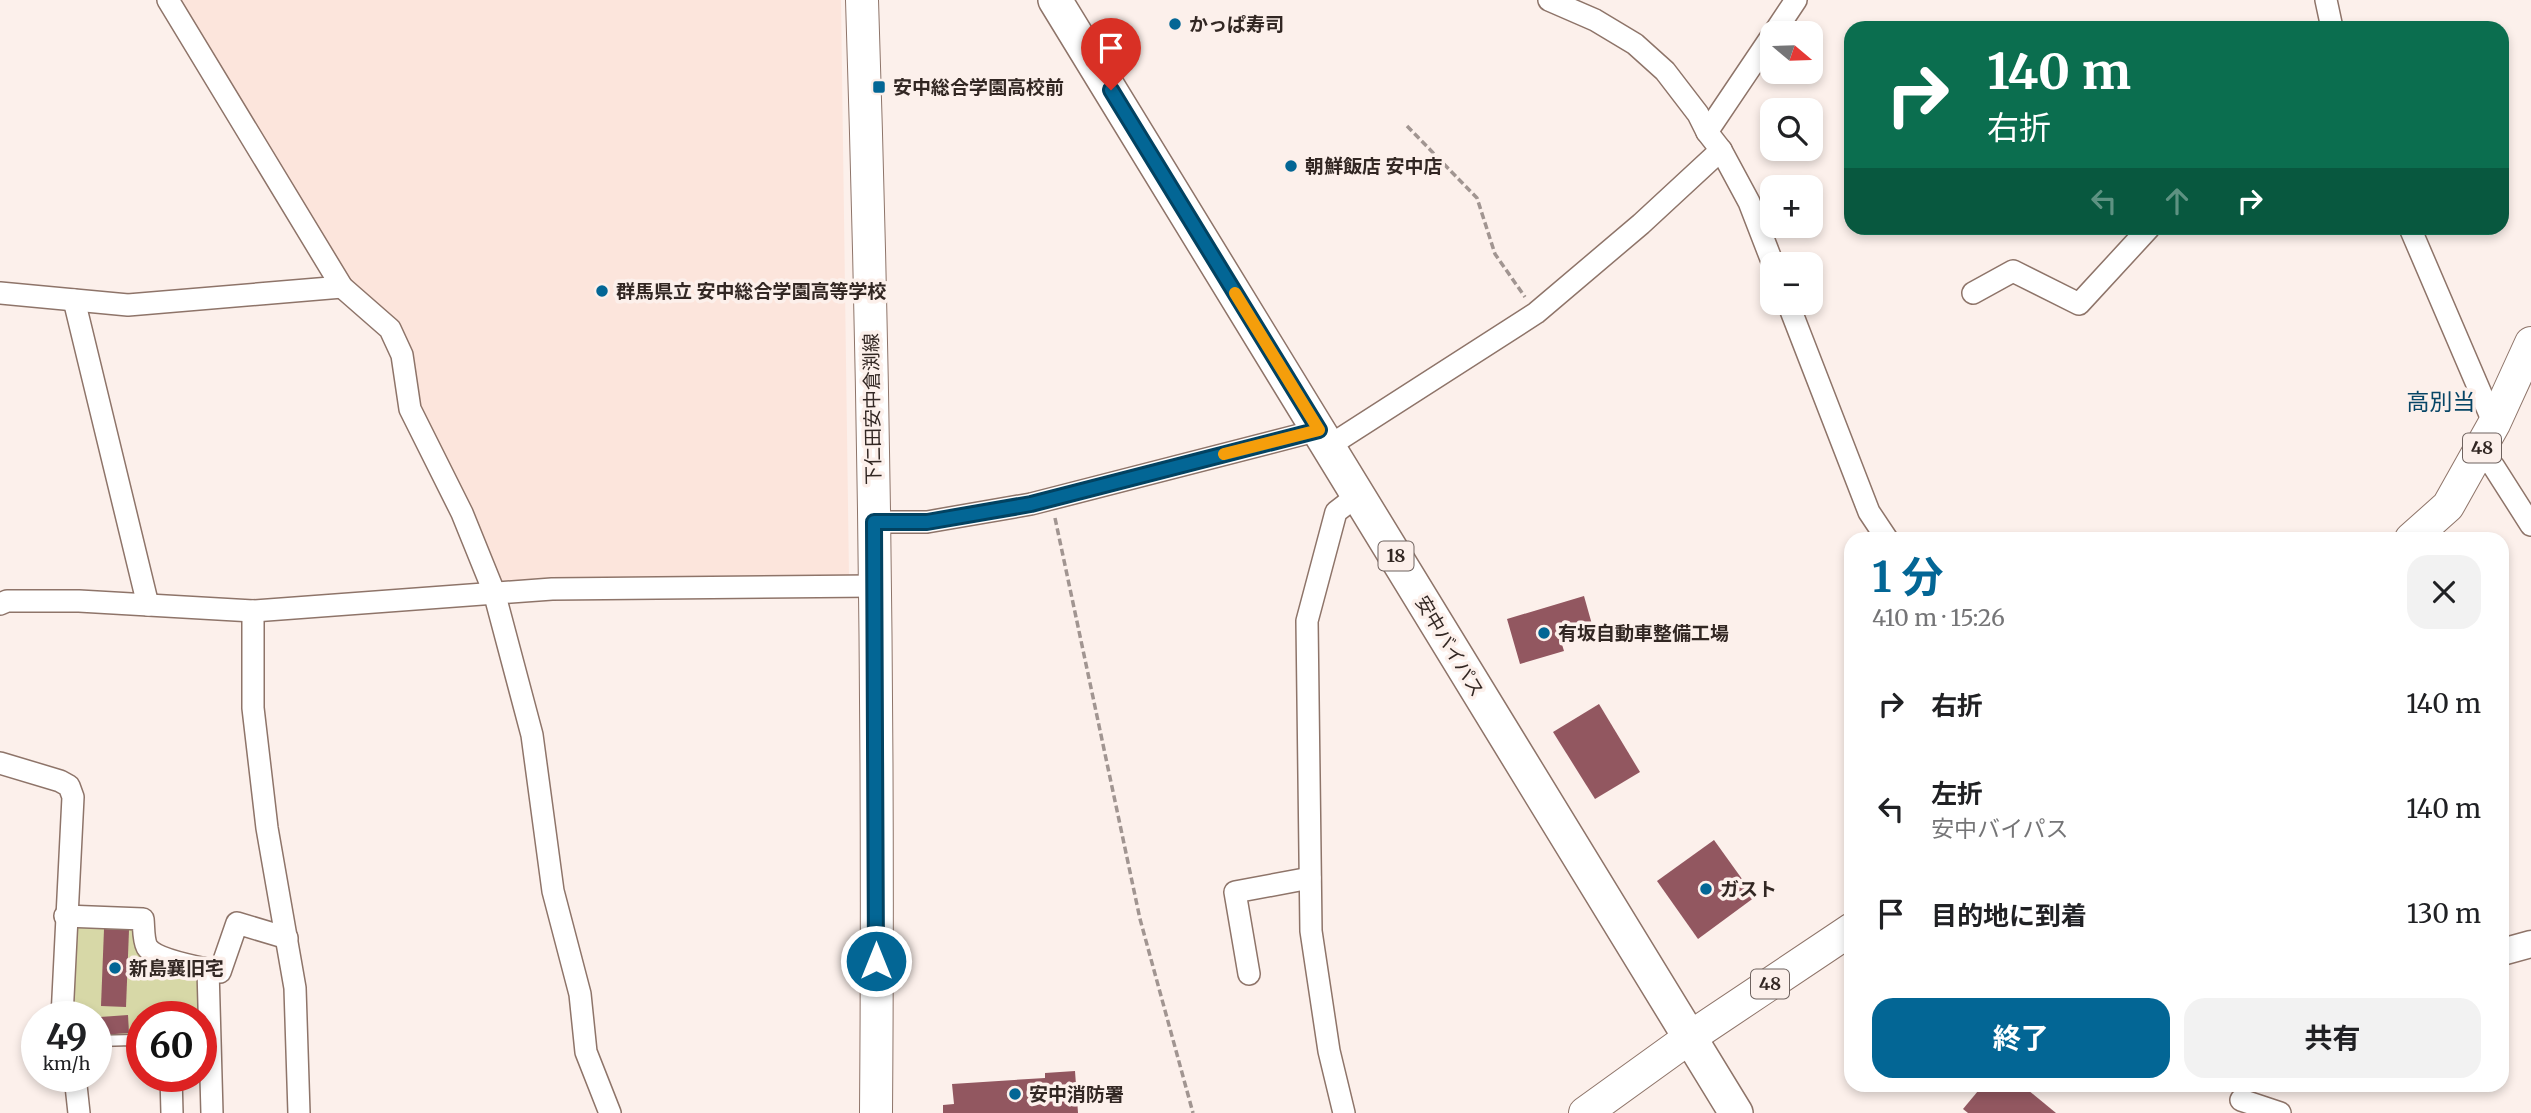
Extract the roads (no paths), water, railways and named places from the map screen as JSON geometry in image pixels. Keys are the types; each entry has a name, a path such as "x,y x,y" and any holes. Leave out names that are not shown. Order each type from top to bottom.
{"highway":[{"name":"安中バイパス","path":"1055,0 1736,1113"}],"main road":[{"name":"下仁田安中倉渕線","path":"862,0 874,522 876,1113"},
{"name":"48","path":"2419,532 2448,506 2487,438 2531,343"},
{"name":"48","path":"1585,1113 1689,1038 1844,934"}],"street":[{"path":"168,0 342,287 390,329 402,355 410,409 462,513 494,592 532,735 553,891 580,995 586,1052 610,1113"},
{"path":"1549,0 1595,20 1635,44 1665,71 1721,150 1749,202 1768,252"},
{"path":"1782,21 1796,0"},
{"path":"2326,0 2330,21"},
{"path":"1707,132 1760,53"},
{"path":"874,522 927,522 1051,499 1324,438 1536,313 1641,224 1721,150"},
{"path":"1973,293 2013,271 2079,304 2143,235"},
{"path":"2413,235 2487,438 2494,467 2531,525"},
{"path":"0,293 128,305 342,287"},
{"path":"74,300 148,605"},
{"path":"1793,315 1869,512 1882,532"},
{"path":"1345,1113 1329,1051 1311,931 1307,621 1336,512 1359,495"},
{"path":"0,604 7,601 79,601 253,611 494,592 874,586"},
{"path":"253,611 253,708 267,828 295,988 299,1113"},
{"path":"0,763 61,780 69,786 73,797 62,1001"},
{"path":"1249,974 1235,892 1310,878"},
{"path":"65,916 143,919 148,947 157,956 220,972 237,923 287,938"},
{"path":"2509,950 2531,944"},
{"path":"207,1001 208,969"},
{"path":"77,1092 79,1113"},
{"path":"171,1092 172,1113"},
{"path":"210,1092 212,1113"},
{"path":"2241,1099 2280,1113"}],"place":[{"name":"かっぱ寿司","path":"1175,24"},
{"name":"安中総合学園高校前","path":"879,87"},
{"name":"朝鮮飯店 安中店","path":"1291,166"},
{"name":"群馬県立 安中総合学園高等学校","path":"602,291"},
{"name":"有坂自動車整備工場","path":"1544,633"},
{"name":"ガスト","path":"1706,889"},
{"name":"新島襄旧宅","path":"115,968"},
{"name":"安中消防署","path":"1015,1094"}],"district":[{"name":"高別当","path":"2441,402"}]}
